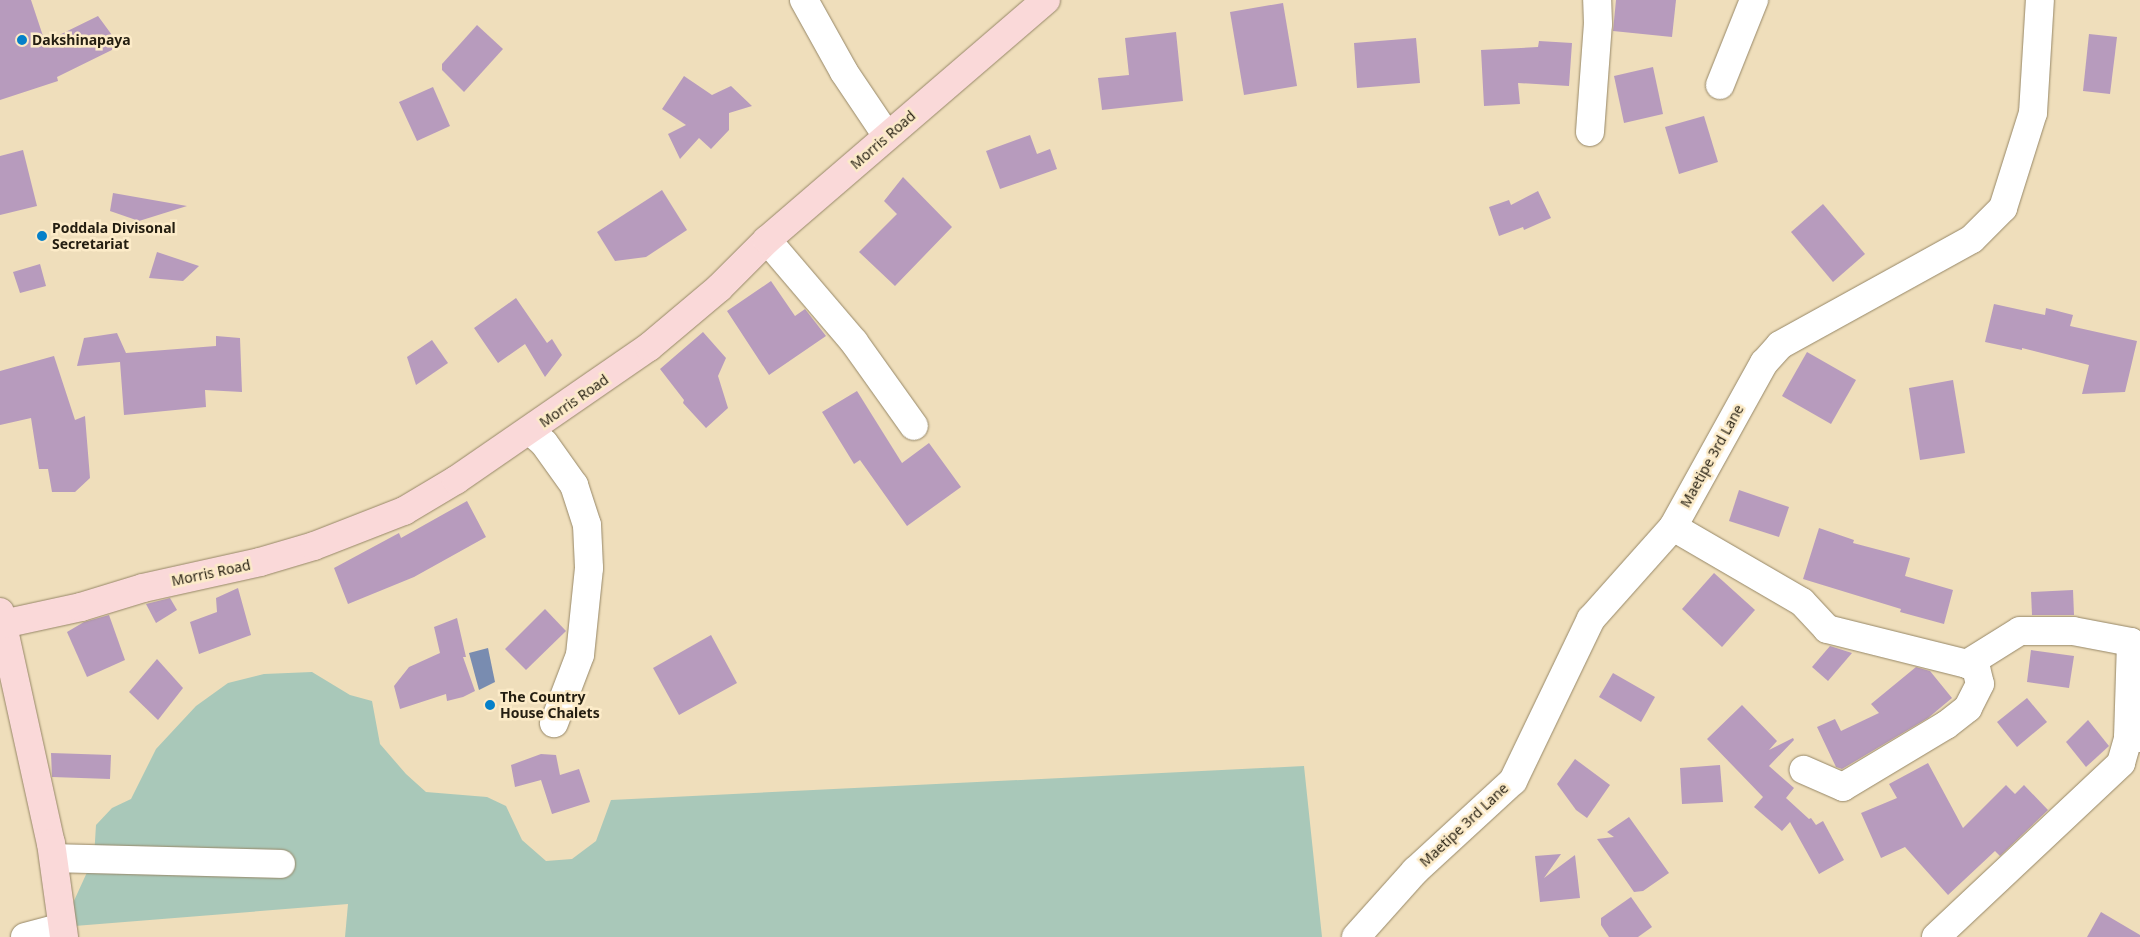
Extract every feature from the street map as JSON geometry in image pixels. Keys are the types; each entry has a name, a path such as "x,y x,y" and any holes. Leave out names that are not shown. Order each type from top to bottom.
{"main road":[{"name":"Morris Road","path":"1,618 81,607 143,588 260,562 314,546 404,511 456,480 530,431 649,348 719,288 767,240 1046,0"},
{"path":"1,618 54,858 63,932"}],"street":[{"path":"804,0 844,72 887,136"},
{"path":"1590,132 1598,24 1597,0"},
{"path":"1720,85 1754,0"},
{"name":"Maetipe 3rd Lane","path":"1356,937 1414,871 1513,780 1591,619 1673,527 1764,363 1780,345 1972,239 2003,208 2033,113 2040,0"},
{"path":"767,240 854,342 914,426"},
{"path":"530,431 544,442 574,485 587,525 589,568 580,656 554,723"},
{"path":"1673,527 1802,602 1827,629 1967,664 1976,668 1980,684 1968,708 1946,725 1843,787 1804,770"},
{"path":"1936,937 2121,763 2134,738 2132,642 2073,631 2020,631 1967,664"},
{"path":"54,858 280,864"},
{"path":"25,937 63,932"}],"green space":[{"path":"312,672 350,695 372,701 380,744 406,774 426,792 487,797 506,806 522,840 546,861 572,859 596,841 611,800 1304,766 1322,937 345,937 348,904 62,927 94,857 96,825 112,808 131,799 156,749 196,706 228,683 264,674"}],"water":[{"path":"488,648 495,682 479,690 469,653"}],"building":[{"name":"Dakshinapaya","path":"0,0 31,0 45,42 98,16 120,46 57,77 58,81 0,100"},
{"path":"1616,0 1676,0 1672,37 1613,31"},
{"path":"1283,3 1297,86 1244,95 1230,12"},
{"path":"477,25 503,49 464,92 442,70 442,64"},
{"path":"1176,32 1183,101 1102,110 1098,78 1129,75 1125,38"},
{"path":"2089,34 2117,37 2110,94 2083,91"},
{"path":"1416,38 1420,83 1357,88 1354,43"},
{"path":"1539,41 1572,43 1569,86 1518,83 1520,104 1484,106 1481,50 1538,47"},
{"path":"1653,67 1663,114 1624,123 1614,76"},
{"path":"684,76 712,95 731,86 752,106 729,113 729,130 711,149 699,138 680,159 668,134 686,125 662,109"},
{"path":"433,87 450,126 417,141 399,102"},
{"path":"1704,116 1718,162 1679,174 1665,127"},
{"path":"1030,135 1037,154 1050,149 1057,169 1000,189 986,151"},
{"path":"23,150 37,206 0,215 0,156"},
{"path":"903,177 952,227 895,286 859,252 897,214 884,201"},
{"path":"662,190 687,230 646,257 615,261 597,232"},
{"path":"1538,191 1551,218 1524,230 1523,227 1499,236 1489,207 1509,200 1511,205"},
{"path":"113,193 187,206 139,221 110,211"},
{"path":"1823,204 1865,254 1833,282 1791,232"},
{"path":"157,252 199,266 183,281 149,278"},
{"path":"40,264 46,286 20,293 13,272"},
{"path":"771,281 795,316 805,309 826,336 769,375 727,311"},
{"path":"516,298 547,343 552,339 562,355 545,377 525,344 498,363 474,328"},
{"path":"1994,304 2045,315 2046,308 2073,315 2070,326 2137,341 2125,392 2082,394 2089,365 2022,348 2022,350 1985,342"},
{"path":"703,332 726,358 718,376 728,408 706,428 683,403 684,400 660,369"},
{"path":"117,333 126,353 216,346 216,336 240,338 242,392 205,390 206,407 124,415 120,362 77,366 84,338"},
{"path":"432,340 448,363 416,385 407,357"},
{"path":"1807,352 1856,380 1831,424 1782,396"},
{"path":"54,356 75,420 85,416 90,478 75,492 52,492 48,469 39,469 31,418 0,425 0,371"},
{"path":"1953,380 1965,453 1920,460 1909,388"},
{"path":"857,391 902,463 929,443 961,487 907,526 860,460 854,464 822,412"},
{"path":"1739,490 1789,507 1779,537 1729,521"},
{"path":"467,501 486,537 414,577 348,604 334,568 399,533 401,538"},
{"path":"1819,528 1854,540 1853,543 1910,558 1905,576 1953,590 1944,624 1900,612 1901,609 1803,579"},
{"path":"1714,573 1755,610 1722,647 1682,609"},
{"path":"238,588 251,635 199,654 190,622 217,612 216,598"},
{"path":"2073,590 2074,615 2032,615 2031,592"},
{"path":"170,598 177,610 156,623 146,604"},
{"path":"545,609 566,631 526,670 505,649"},
{"path":"109,615 125,660 87,677 67,632 84,622"},
{"path":"457,618 466,657 463,657 475,691 463,697 447,701 446,694 400,709 394,686 409,667 440,653 434,627"},
{"path":"711,635 737,683 679,715 653,668"},
{"path":"1830,646 1852,653 1828,681 1812,667"},
{"path":"2031,650 2074,656 2069,688 2027,682"},
{"path":"157,659 183,688 158,720 129,692"},
{"path":"1916,667 1930,671 1952,698 1928,718 1842,769 1836,767 1817,727 1835,719 1841,731 1879,713 1871,704"},
{"path":"1613,673 1655,697 1641,722 1599,697"},
{"path":"2027,698 2047,722 2017,747 1997,722"},
{"path":"1742,705 1777,741 1769,750 1793,738 1794,740 1769,766 1794,788 1786,798 1809,819 1811,818 1816,825 1823,821 1844,860 1819,874 1790,822 1782,831 1754,807 1763,797 1707,739"},
{"path":"2088,720 2109,746 2086,767 2066,742"},
{"path":"51,753 111,755 110,779 52,777"},
{"path":"541,754 556,755 560,775 579,769 590,802 552,814 541,780 515,787 511,765"},
{"path":"1575,759 1610,785 1587,818 1576,810 1557,784"},
{"path":"1928,763 1963,828 2006,785 2015,794 2024,785 2048,810 2000,856 1995,851 1948,895 1905,847 1881,858 1861,813 1897,798 1889,784"},
{"path":"1720,765 1723,802 1682,804 1680,768"},
{"path":"1629,817 1669,873 1643,891 1634,892 1597,839 1614,837 1607,832"},
{"path":"1561,854 1544,878 1575,855 1580,898 1540,902 1535,856"},
{"path":"1631,897 1652,927 1638,937 1609,937 1601,925 1601,918"},
{"path":"2101,912 2140,935 2140,937 2087,937"}],"place":[{"name":"Dakshinapaya","path":"22,40"},
{"name":"Poddala Divisonal Secretariat","path":"42,236"},
{"name":"The Country House Chalets","path":"490,705"}]}
